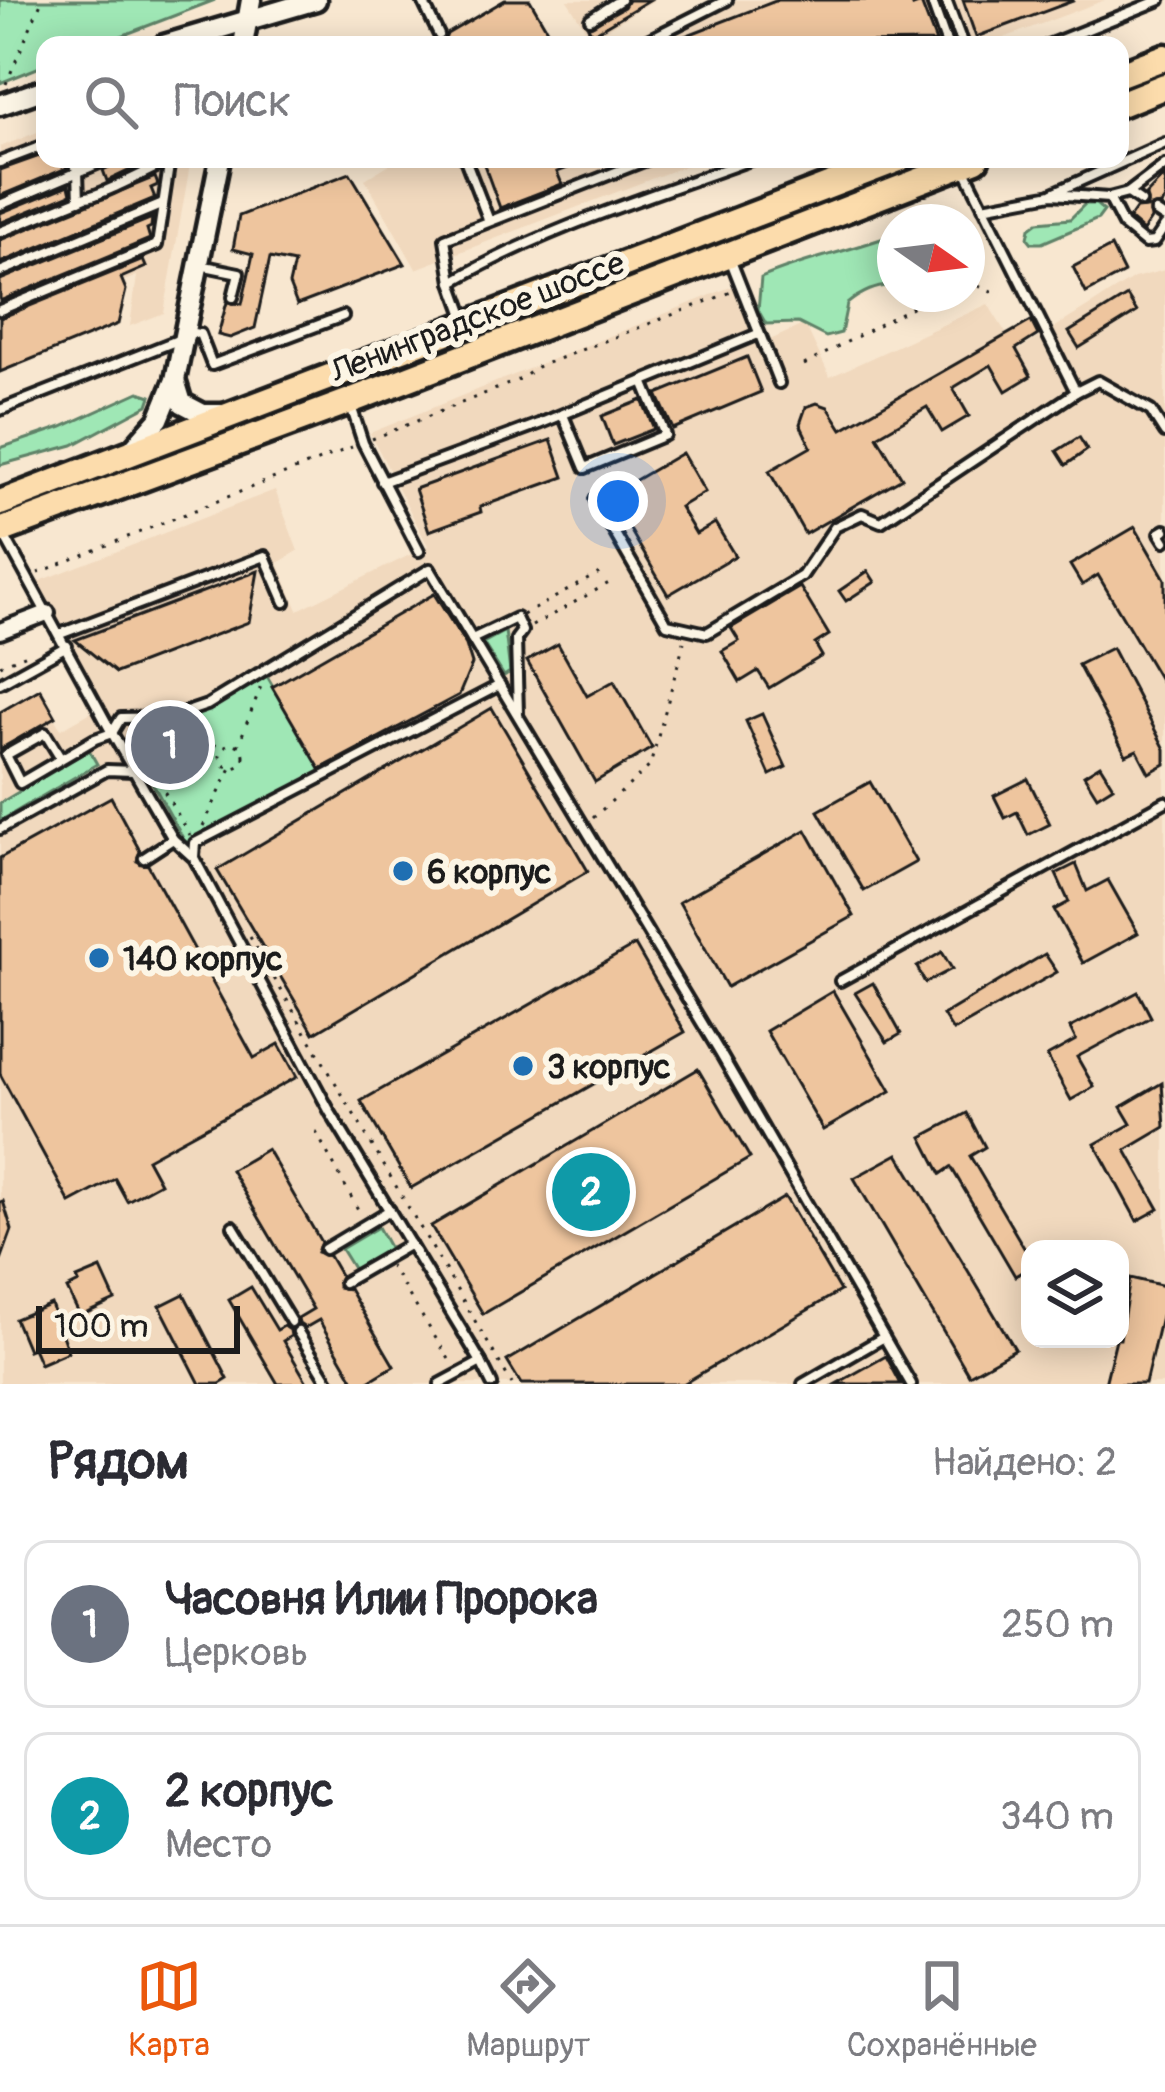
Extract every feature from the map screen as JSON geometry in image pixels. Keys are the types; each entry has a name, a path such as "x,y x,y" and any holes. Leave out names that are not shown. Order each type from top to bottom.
{"highway":[{"path":"1129,71 1165,57"},
{"path":"1129,100 1165,86"},
{"name":"Ленинградское шоссе","path":"0,503 876,168"},
{"name":"Ленинградское шоссе","path":"1,531 953,168"}],"street":[{"path":"245,36 251,0"},
{"path":"194,36 316,0"},
{"path":"0,105 36,92"},
{"path":"124,457 159,419 175,380 218,168"},
{"path":"175,380 182,404 203,415 258,407"},
{"path":"0,632 47,613"}],"lane":[{"path":"422,0 439,35"},
{"path":"590,19 620,0"},
{"path":"656,36 727,0"},
{"path":"931,0 944,36"},
{"path":"946,0 960,36"},
{"path":"1070,36 1160,0"},
{"path":"1129,159 1165,143"},
{"path":"0,162 36,149"},
{"path":"1052,194 1108,198 1128,194 1165,165"},
{"path":"76,168 80,200"},
{"path":"0,205 88,168"},
{"path":"0,232 98,197 112,185 151,168"},
{"path":"0,310 157,245 169,168"},
{"path":"468,168 489,221"},
{"path":"468,326 452,282 445,239 626,168"},
{"path":"452,282 510,252 729,168"},
{"path":"971,168 982,204"},
{"path":"985,208 1052,194 1110,168"},
{"path":"1128,194 1142,202"},
{"path":"1108,198 1123,225 1145,243 1154,242 1162,219"},
{"path":"0,272 163,204"},
{"path":"985,212 1076,392"},
{"path":"728,253 779,383"},
{"path":"198,265 239,273 233,297"},
{"path":"0,410 184,335 200,334 212,365 344,316"},
{"path":"382,482 758,334"},
{"path":"562,415 585,468 665,435 643,381"},
{"path":"595,499 667,623 707,633 802,576 835,526 862,514 881,522 1098,381 1151,411 1165,433"},
{"path":"350,401 363,443 419,551"},
{"path":"1165,530 1160,533 1165,541"},
{"path":"1,531 173,839 194,858 330,1112 492,1384"},
{"path":"0,683 63,639 265,556 285,602"},
{"path":"61,759 45,733 6,755 20,783 112,733 121,718 172,717 207,705 430,569 911,1384"},
{"path":"472,639 516,618 522,631 516,639 518,715"},
{"path":"194,858 195,843 500,686"},
{"path":"0,829 107,770 134,771"},
{"path":"840,981 1165,802"},
{"path":"144,858 173,839"},
{"path":"325,1249 390,1210"},
{"path":"233,1226 292,1322"},
{"path":"344,1282 410,1244"},
{"path":"298,1332 329,1384"},
{"path":"802,1384 884,1337"},
{"path":"440,1384 481,1362"}],"path":[{"path":"6,84 42,0"},
{"path":"25,578 741,288"},
{"path":"985,288 997,293"},
{"path":"803,365 902,312"},
{"path":"516,618 603,571"},
{"path":"522,631 609,583"},
{"path":"584,826 650,766 687,628"},
{"path":"0,665 63,639"},
{"path":"195,843 231,769 244,759 238,746 268,668"},
{"path":"172,717 222,749"},
{"path":"121,718 195,843"},
{"path":"222,749 238,746"},
{"path":"222,749 220,760 231,769"},
{"path":"243,926 512,1384"},
{"path":"316,1132 366,1224"},
{"path":"386,1259 458,1374"}],"shaded area":[{"path":"567,0 654,0 605,30 608,36 590,36"},
{"path":"710,0 1105,0 1009,36 637,36"},
{"path":"36,133 36,168 189,168 164,313 130,326 137,276 0,331 0,147"},
{"path":"383,168 680,168 416,269 365,179"},
{"path":"1165,270 1165,1384 0,1384 0,749 54,718 61,729 104,705 35,583 275,490 298,551 278,563 298,610 428,546 370,433 733,286 757,346 805,324 830,377 971,312 985,312 988,304 1017,351 1134,278"}],"green space":[{"path":"0,0 215,0 121,36 36,36 36,69 0,83"},
{"path":"1085,204 1096,204 1104,211 1098,219 1042,243 1028,238 1030,228 1038,222 1070,219"},
{"path":"877,240 877,288 847,304 841,333 826,337 798,323 766,324 758,310 761,278"},
{"path":"139,392 151,396 148,405 73,445 0,465 0,448 62,427"},
{"path":"505,631 510,672 504,676 483,643"},
{"path":"267,676 324,773 190,851 133,748 161,731 166,752 177,751 172,723"},
{"path":"89,750 97,764 0,821 0,803"},
{"path":"378,1227 390,1249 354,1270 341,1249"}],"building":[{"path":"505,0 530,0 551,36 446,36"},
{"path":"628,0 649,0 592,34 588,27"},
{"path":"778,0 911,0 913,6 921,3 934,36 685,36"},
{"path":"963,0 1073,0 979,36"},
{"path":"36,157 36,168 67,168 0,196 0,170"},
{"path":"107,168 134,168 107,181 103,170"},
{"path":"485,168 568,168 557,172 562,184 500,208"},
{"path":"350,173 405,264 297,305 289,285 294,263 270,258 255,328 230,338 218,335 227,302 242,304 253,254 233,249 239,216"},
{"path":"1165,175 1165,200 1150,207 1151,219 1143,231 1129,219 1136,209 1147,208 1146,195"},
{"path":"155,177 158,185 151,188 155,198 0,263 0,240"},
{"path":"69,185 71,194 0,223 0,213"},
{"path":"152,218 147,229 150,239 0,301 0,280"},
{"path":"1111,247 1124,273 1086,293 1073,267"},
{"path":"143,260 146,267 121,278 126,290 118,324 0,372 0,318"},
{"path":"1127,296 1137,312 1079,348 1069,332"},
{"path":"1031,321 1038,335 1016,349 1031,376 1006,391 991,365 953,388 969,416 942,432 927,407 877,436 902,478 805,534 769,471 811,447 800,424 806,407 817,403 828,407 842,429"},
{"path":"747,357 761,392 673,429 657,394"},
{"path":"642,400 654,429 613,445 602,416"},
{"path":"1079,437 1087,450 1066,465 1057,451"},
{"path":"551,440 564,477 429,531 415,489"},
{"path":"682,453 705,492 680,507 696,534 715,523 735,556 668,595 610,495"},
{"path":"1135,527 1165,579 1165,688 1098,575 1082,585 1070,565"},
{"path":"258,571 249,622 116,673 75,640"},
{"path":"868,571 875,582 846,601 839,591"},
{"path":"800,587 829,635 815,644 822,656 769,688 758,671 740,682 722,651 739,641 731,628"},
{"path":"434,594 466,645 472,664 459,695 320,769 272,687"},
{"path":"558,644 587,696 614,681 652,748 595,782 527,661"},
{"path":"1112,648 1165,749 1165,764 1149,773 1137,750 1126,755 1078,665"},
{"path":"40,689 56,717 0,749 0,712"},
{"name":"6 корпус","path":"492,708 588,871 314,1033 217,870"},
{"path":"762,714 786,767 770,775 746,721"},
{"path":"1100,765 1113,786 1097,796 1084,775"},
{"path":"1028,779 1050,824 1028,835 1017,812 1005,818 994,796"},
{"path":"870,782 916,862 864,891 818,811"},
{"name":"140 корпус","path":"111,797 140,851 137,861 148,865 254,1058 279,1044 297,1077 147,1159 160,1183 127,1201 115,1179 70,1203 0,1074 0,858"},
{"path":"806,830 854,916 727,987 679,902"},
{"path":"1076,864 1087,891 1108,880 1138,933 1083,963 1054,910 1069,902 1056,874"},
{"name":"3 корпус","path":"635,945 685,1032 411,1188 361,1101"},
{"path":"942,952 952,969 925,983 917,967"},
{"path":"1045,954 1057,972 953,1031 943,1015"},
{"path":"873,983 901,1034 887,1042 855,993"},
{"path":"833,991 891,1091 823,1130 766,1031"},
{"path":"1138,992 1151,1017 1077,1057 1094,1087 1071,1100 1047,1056 1076,1040 1070,1028"},
{"path":"698,1069 750,1158 483,1314 431,1226"},
{"path":"1162,1083 1165,1127 1126,1150 1159,1209 1137,1221 1095,1144 1131,1124 1121,1107"},
{"path":"967,1113 985,1147 970,1156 1021,1243 1021,1272 1015,1276 951,1167 941,1174 922,1137"},
{"path":"267,1149 321,1242 317,1252 329,1256 340,1275 338,1287 349,1289 394,1366 364,1384 356,1384 319,1320 305,1328 299,1324 298,1318 313,1309 231,1170"},
{"path":"898,1154 1015,1349 969,1375 854,1178"},
{"path":"785,1197 840,1291 683,1384 521,1384 507,1361"},
{"path":"0,1202 12,1230 0,1263"},
{"path":"101,1269 115,1300 80,1316 67,1289"},
{"path":"1130,1278 1165,1286 1145,1384 1105,1384 1114,1348 1129,1348"},
{"path":"251,1287 277,1330 284,1326 290,1330 291,1336 283,1341 308,1384 278,1384 229,1300"},
{"path":"184,1294 228,1379 220,1384 200,1384 160,1306"},
{"path":"51,1304 68,1352 40,1364 33,1348 28,1350 15,1319"},
{"path":"886,1356 901,1384 836,1384"}],"place":[{"name":"Часовня Илии Пророка","path":"170,745"},
{"name":"6 корпус","path":"403,871"},
{"name":"140 корпус","path":"99,958"},
{"name":"3 корпус","path":"523,1066"},
{"name":"2 корпус","path":"591,1192"}]}
